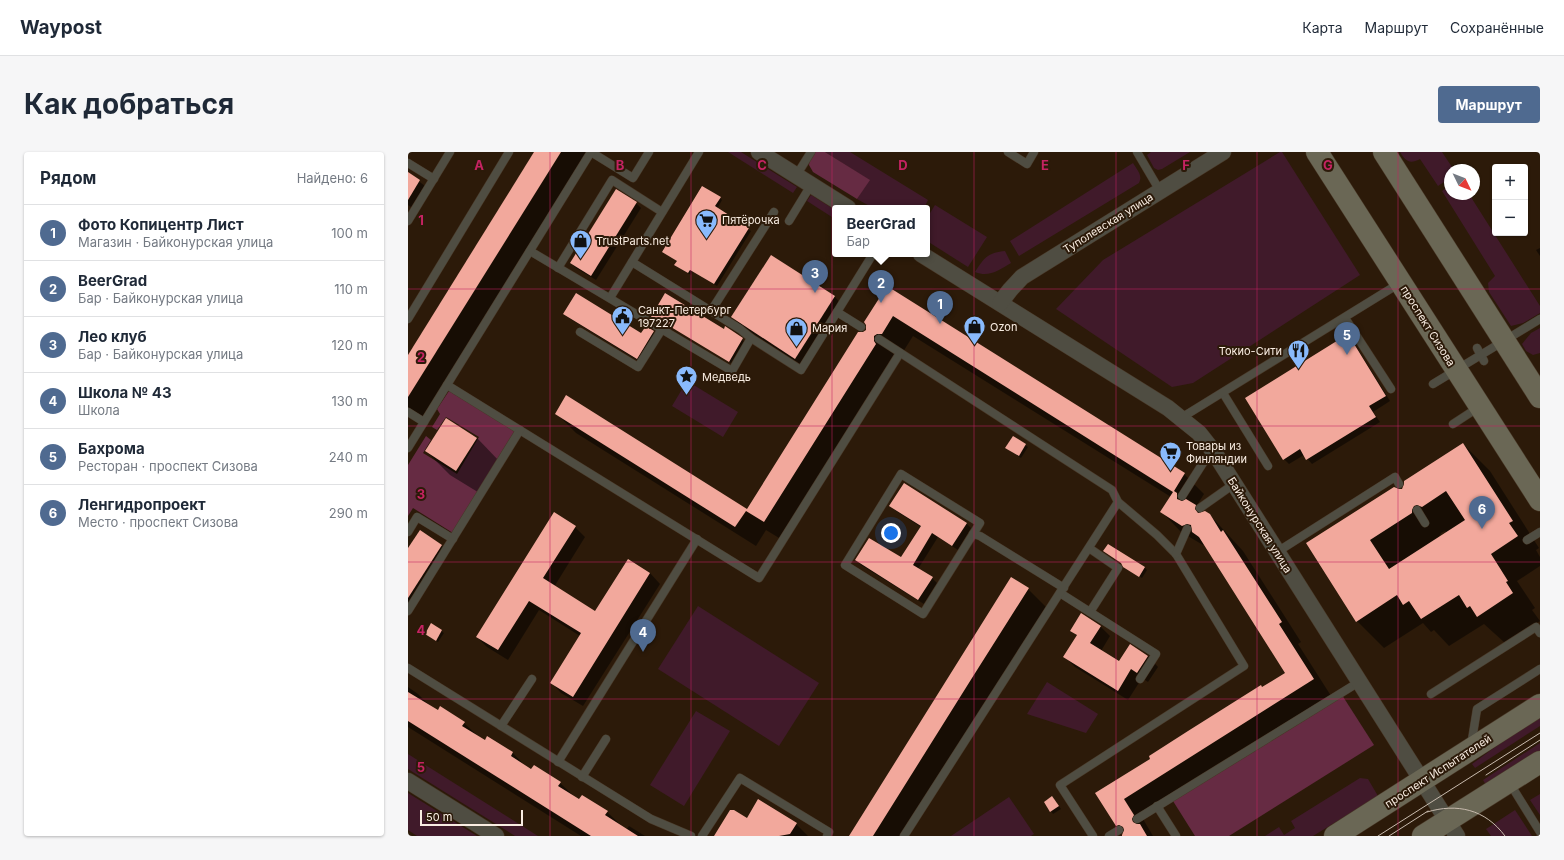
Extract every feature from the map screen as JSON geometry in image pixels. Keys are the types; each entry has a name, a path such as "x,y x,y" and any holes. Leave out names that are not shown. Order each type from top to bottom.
{"street":[{"path":"759,152 843,205"},
{"name":"Туполевская улица","path":"1000,304 1022,276 1223,152"},
{"name":"проспект Сизова","path":"1317,152 1540,500"},
{"path":"1384,152 1540,398"},
{"name":"Байконурская улица","path":"927,257 1168,408 1199,433 1214,452 1452,828"},
{"name":"проспект Испытателей","path":"1335,836 1540,705"},
{"path":"1423,836 1452,828 1508,782 1540,762"},
{"path":"408,781 496,836"}],"lane":[{"path":"408,221 450,152"},
{"path":"408,319 509,152"},
{"path":"408,448 591,152 633,178 649,152"},
{"path":"610,298 698,152"},
{"path":"796,176 810,152"},
{"path":"1008,152 1027,164 1034,152"},
{"path":"1137,152 1160,191"},
{"path":"408,163 434,179"},
{"path":"558,268 612,180 662,212"},
{"path":"789,221 812,185"},
{"path":"711,311 774,212"},
{"path":"530,251 732,371 751,338"},
{"path":"632,262 740,329 751,338 802,370 871,257"},
{"path":"1181,418 1401,283"},
{"path":"837,312 861,328"},
{"path":"1345,318 1390,389"},
{"path":"1433,384 1540,319"},
{"path":"580,332 638,368 662,329"},
{"path":"879,339 1112,490 1118,502 1157,535 1176,554 1244,666 1060,785 1093,836"},
{"path":"447,385 759,578 900,353"},
{"path":"1223,393 1268,466"},
{"path":"1452,424 1480,406"},
{"path":"408,412 424,422"},
{"path":"408,611 520,430"},
{"path":"1182,496 1203,463 1214,452"},
{"path":"901,474 980,523 973,534 923,614 845,565 901,474"},
{"path":"1277,552 1395,477 1399,484"},
{"path":"1200,508 1234,484"},
{"path":"904,836 1118,502"},
{"path":"1417,510 1425,523"},
{"path":"408,532 417,516 453,539"},
{"path":"1176,554 1187,529"},
{"path":"1527,540 1540,532"},
{"path":"973,534 980,536 1062,590 1090,612 1156,654 1140,679"},
{"path":"558,762 697,539"},
{"path":"1089,548 1118,568 1090,612"},
{"path":"1431,694 1536,627 1540,633"},
{"path":"408,668 651,819 691,836"},
{"path":"1471,750 1478,709 1540,670"},
{"path":"501,726 532,679"},
{"path":"1136,819 1359,682"},
{"path":"582,777 606,739"},
{"path":"702,836 740,778 829,832 827,836"},
{"path":"1508,782 1540,832"},
{"path":"1157,806 1176,836"},
{"path":"1109,836 1119,830"}],"shaded area":[{"path":"728,152 741,152 797,187 793,193"},
{"path":"814,152 825,152 870,180 857,199 813,172 809,165 810,158"},
{"path":"825,152 850,152 928,200 926,205 868,205 857,199 869,180"},
{"path":"1151,152 1190,152 1158,170 1154,168 1147,155"},
{"path":"1282,152 1360,275 1193,383 1172,387 1056,309 1103,260"},
{"path":"1400,152 1442,152 1450,164 1444,164 1444,182 1438,186 1420,159 1411,162 1404,158"},
{"path":"1133,163 1140,175 1139,183 1019,256 1010,241"},
{"path":"811,195 832,208 832,217 807,201"},
{"path":"1448,200 1473,200 1492,230 1492,236 1496,236 1540,306 1540,313 1523,323 1511,326 1489,292 1488,283 1495,276"},
{"path":"935,205 987,237 968,267 930,243 930,213"},
{"path":"1005,251 1011,263 998,271 989,274 980,274 975,272 987,257 994,253"},
{"path":"1540,328 1540,353 1533,355 1526,351 1522,344 1531,333"},
{"path":"687,381 738,412 723,437 672,406"},
{"path":"449,391 516,431 453,533 413,508 408,516 408,465 426,436 431,440 423,453 457,474 479,437 446,417 437,430 432,427 440,414 437,409"},
{"path":"698,606 819,683 779,746 658,669"},
{"path":"1047,682 1098,714 1086,733 1027,714"},
{"path":"1342,695 1374,745 1229,836 1195,836 1173,801"},
{"path":"696,711 730,731 684,806 650,785"},
{"path":"1540,717 1540,726 1475,768 1472,764 1509,737"},
{"path":"1540,743 1540,752 1486,785 1483,780"},
{"path":"408,754 538,836 515,836 408,769"},
{"path":"1360,778 1368,779 1378,796 1313,836 1265,836 1279,827 1284,835 1295,828 1291,821"},
{"path":"408,793 477,836 417,836 408,830"},
{"path":"1540,794 1540,815 1530,800"},
{"path":"1009,797 1034,834 1031,836 951,836"},
{"path":"1515,810 1532,836 1491,836 1486,829"}],"building":[{"path":"534,152 561,152 408,397 408,355"},
{"path":"408,172 420,180 408,200"},
{"name":"Пятёрочка","path":"702,186 721,197 715,206 749,228 714,284 690,270 688,273 674,265 677,261 662,252"},
{"path":"616,189 637,202 591,276 570,263"},
{"path":"771,255 835,296 795,359 731,317"},
{"path":"887,286 1185,473 1174,491 1177,493 1177,499 1182,501 1186,499 1196,505 1195,509 1198,513 1205,511 1210,514 1221,532 1223,530 1282,622 1279,624 1314,679 1124,799 1134,815 1132,819 1133,822 1140,824 1147,836 1122,836 1124,830 1123,827 1119,825 1116,826 1095,793 1150,759 1149,756 1188,731 1261,685 1262,687 1285,673 1199,537 1192,532 1191,525 1187,524 1182,526 1160,512 1173,492 893,316 882,334 877,334 874,336 874,341 876,344 764,522 746,511 735,527 555,414 566,395 747,509 858,332 863,332 866,330 866,325 864,322"},
{"path":"576,293 641,333 646,326 654,331 637,359 563,314"},
{"path":"665,293 724,329 725,326 743,338 729,362 661,321 660,322 651,317"},
{"path":"1348,334 1386,396 1369,406 1376,417 1306,460 1300,449 1283,460 1245,398"},
{"path":"446,418 477,438 456,471 425,451"},
{"path":"1013,436 1026,444 1019,456 1005,448"},
{"path":"1463,443 1513,521 1509,523 1518,536 1491,554 1508,581 1506,582 1513,593 1477,617 1470,606 1467,608 1459,595 1421,619 1409,601 1403,605 1397,595 1356,622 1306,543 1394,487 1402,489 1404,481","holes":["1446,491 1465,520 1389,569 1370,540 1412,513 1414,506 1417,505 1422,507"]},
{"path":"904,483 967,523 952,546 932,533 913,565 933,577 918,600 855,560 869,538 901,557 921,526 889,506"},
{"path":"554,512 576,526 543,578 595,611 628,559 650,573 573,697 550,683 581,633 529,601 498,650 476,637"},
{"path":"420,530 442,545 408,598 408,548"},
{"path":"1108,544 1145,567 1139,577 1123,567 1121,563 1103,551"},
{"path":"1011,577 1029,588 873,836 849,836"},
{"path":"1081,613 1101,626 1090,643 1119,661 1130,644 1148,656 1137,673 1131,669 1118,691 1063,657 1077,635 1070,631"},
{"path":"431,623 442,630 436,641 425,634"},
{"path":"408,692 438,710 440,706 465,722 462,726 485,740 487,736 513,752 511,756 531,769 534,765 561,782 558,786 579,799 582,795 608,811 605,815 638,836 591,836 408,721"},
{"path":"1052,796 1059,806 1050,812 1044,802"},
{"path":"758,799 797,823 790,834 779,836 714,836 730,810 734,810 747,818"}],"tram line":[{"path":"1378,836 1540,733"},
{"path":"1486,775 1540,740"},
{"path":"1427,812 1449,808 1470,810 1489,820 1505,836"},
{"path":"1389,836 1428,811"}],"place":[{"name":"Пятёрочка","path":"706,240"},
{"name":"TrustParts.net","path":"580,260"},
{"name":"Лео клуб","path":"815,293"},
{"name":"BeerGrad","path":"881,303"},
{"name":"Фото Копицентр Лист","path":"940,324"},
{"name":"Санкт-Петербург 197227","path":"623,336"},
{"name":"Ozon","path":"974,346"},
{"name":"Мария","path":"797,348"},
{"name":"Бахрома","path":"1347,355"},
{"name":"Токио-Сити","path":"1298,370"},
{"name":"Медведь","path":"686,396"},
{"name":"Товары из Финляндии","path":"1171,472"},
{"name":"Ленгидропроект","path":"1482,529"},
{"name":"Школа № 43","path":"643,652"}]}
